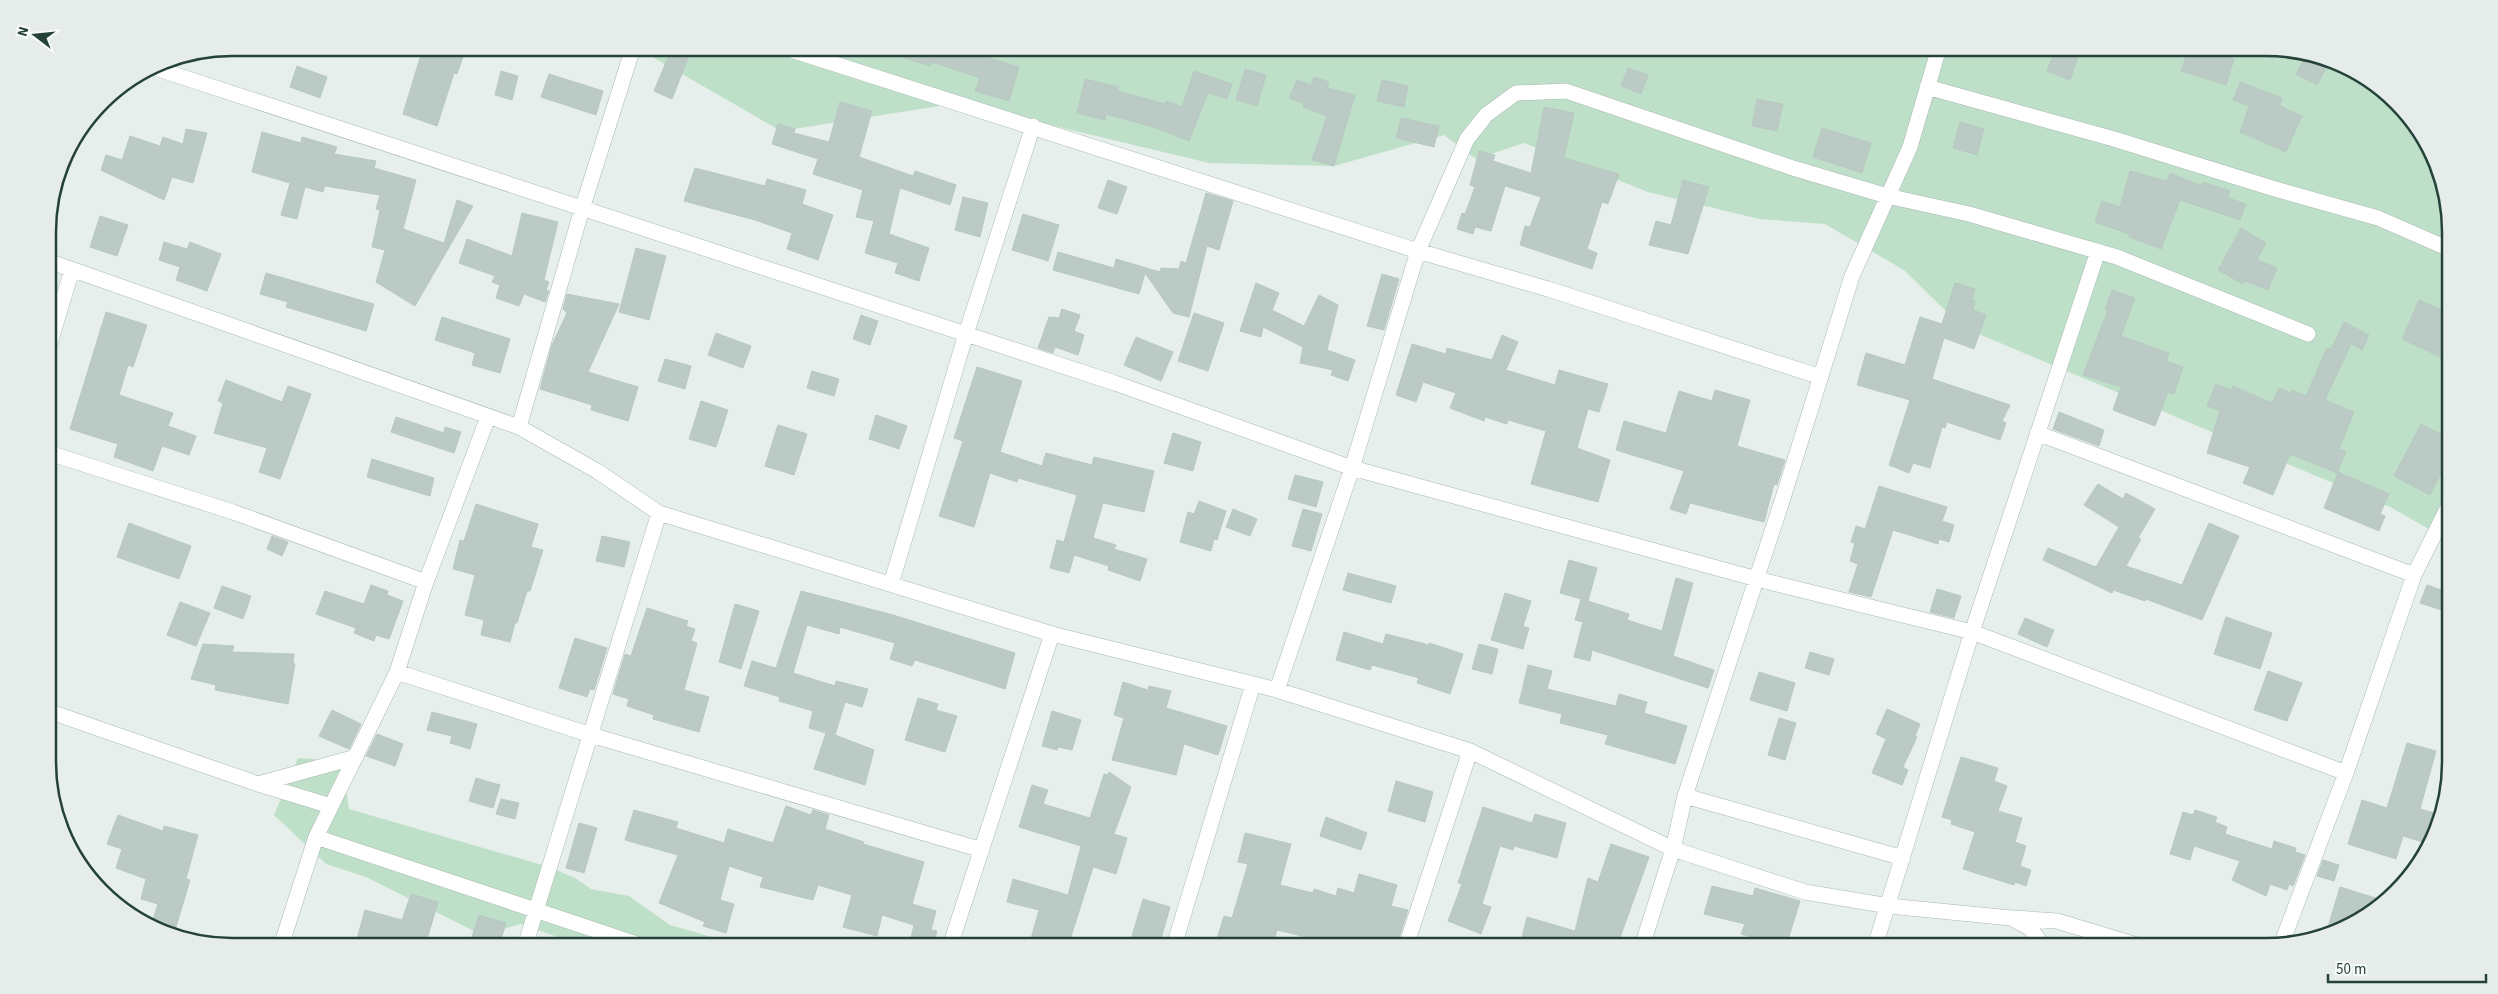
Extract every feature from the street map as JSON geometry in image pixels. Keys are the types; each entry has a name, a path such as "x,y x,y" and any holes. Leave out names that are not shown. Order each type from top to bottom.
{"street":[{"path":"519,427 582,209 630,56"},
{"path":"810,56 1033,126 1418,251 1548,289 1821,377"},
{"path":"1645,938 1673,849 1685,796 1757,579 1852,276 1910,147 1936,56"},
{"path":"162,71 1115,383 1352,468 1757,579 1972,632 2346,773"},
{"path":"1927,87 2114,139 2274,189 2378,218 2442,246"},
{"path":"1277,690 1352,468 1418,251 1468,139 1486,115 1516,92 1566,91 1793,168 1887,196 1969,214 2098,251 2308,334"},
{"path":"891,584 966,334 1033,126"},
{"path":"1878,938 1972,632 2098,251"},
{"path":"57,264 519,427 596,471 659,513 1052,634 1277,690 1470,751 1673,849 1805,892 1889,906 2057,921 2113,938"},
{"path":"57,320 72,270"},
{"path":"284,938 316,838 397,672 426,582 488,417"},
{"path":"2038,433 2414,575"},
{"path":"57,454 233,512 426,582"},
{"path":"528,938 659,513"},
{"path":"2284,936 2346,773 2414,575 2442,519"},
{"path":"953,938 1052,634"},
{"path":"397,672 591,735 982,850"},
{"path":"1176,938 1252,684"},
{"path":"56,714 258,784 330,806"},
{"path":"1409,938 1470,751"},
{"path":"258,784 356,757"},
{"path":"1685,796 1903,858"},
{"path":"316,838 619,938"},
{"path":"2011,918 2031,929 2037,938"}],"green space":[{"path":"651,56 2265,56 2311,62 2354,80 2382,100 2398,116 2424,155 2436,187 2442,233 2442,536 2390,507 1962,327 1904,270 1825,224 1759,219 1648,192 1524,143 1476,159 1444,135 1334,166 1209,163 958,103 781,131"},
{"path":"298,758 342,761 349,809 549,867 575,878 591,889 629,896 670,925 722,938 560,938 521,924 482,935 366,877 326,864 274,815"}],"building":[{"path":"421,56 463,56 457,74 454,73 437,126 403,114"},
{"path":"669,56 689,56 672,99 654,91"},
{"path":"899,56 983,56 1019,67 1009,101 975,91 980,78 932,62 930,66"},
{"path":"2053,56 2078,56 2070,80 2047,71"},
{"path":"2186,56 2224,56 2234,59 2226,85 2181,71"},
{"path":"2303,61 2326,68 2317,85 2296,74"},
{"path":"297,66 327,77 320,98 290,87"},
{"path":"1628,68 1648,75 1641,94 1621,86"},
{"path":"1245,69 1266,75 1257,106 1236,100"},
{"path":"501,71 518,76 512,100 495,95"},
{"path":"1194,71 1232,84 1227,99 1208,93 1189,141 1156,128 1106,114 1105,120 1077,113 1085,79 1118,87 1117,91 1165,104 1167,101 1182,107"},
{"path":"549,74 603,91 596,115 541,97"},
{"path":"1314,77 1329,82 1327,88 1355,95 1334,166 1312,160 1327,116 1303,107 1304,104 1289,98 1297,80 1311,85"},
{"path":"1382,80 1408,86 1404,107 1377,101"},
{"path":"2240,82 2282,98 2280,106 2302,116 2286,152 2240,132 2249,106 2233,100"},
{"path":"1757,99 1783,104 1777,131 1752,126"},
{"path":"840,102 872,111 859,157 913,176 915,171 956,185 950,205 900,188 889,234 929,248 919,281 895,273 898,263 865,253 874,221 856,217 863,190 813,174 818,159 772,144 778,124 795,129 794,133 829,142"},
{"path":"1544,107 1574,113 1564,158 1619,174 1608,204 1602,202 1587,249 1597,253 1592,269 1520,245 1525,226 1530,227 1541,197 1505,186 1491,231 1475,227 1473,234 1457,229 1462,213 1465,214 1475,187 1470,185 1479,151 1495,155 1493,161 1531,173"},
{"path":"1401,118 1439,126 1434,147 1396,138"},
{"path":"1960,122 1984,129 1977,155 1953,148"},
{"path":"1822,128 1871,143 1862,173 1813,157"},
{"path":"186,129 207,133 193,183 172,177 164,200 101,170 106,155 122,160 130,136 160,146 163,137 183,144"},
{"path":"262,132 301,143 302,137 337,147 334,154 376,161 374,168 416,180 403,229 444,243 457,200 473,206 415,306 376,282 385,250 372,247 380,210 376,209 380,195 325,186 323,192 305,187 297,219 281,215 290,183 252,172"},
{"path":"695,168 765,186 767,179 806,190 802,204 833,215 818,260 787,249 792,233 755,220 684,201"},
{"path":"2130,171 2167,181 2170,173 2202,186 2203,182 2230,191 2228,198 2246,204 2240,220 2180,200 2161,249 2129,237 2129,234 2095,222 2102,201 2120,207"},
{"path":"1108,180 1127,187 1117,214 1098,208"},
{"path":"1683,180 1709,187 1688,254 1649,245 1656,221 1671,225"},
{"path":"1206,193 1233,201 1219,250 1207,246 1189,317 1173,313 1145,273 1139,294 1053,270 1058,252 1114,268 1116,259 1160,272 1161,268 1179,269 1181,261 1186,263"},
{"path":"963,197 988,203 980,237 955,230"},
{"path":"522,213 558,222 544,280 549,282 546,290 549,291 545,302 524,294 519,306 496,298 500,285 492,282 495,276 459,263 467,239 512,256"},
{"path":"1023,214 1059,225 1048,261 1012,250"},
{"path":"100,216 128,225 117,256 90,247"},
{"path":"2241,228 2266,243 2257,260 2277,268 2268,290 2245,281 2243,284 2218,270"},
{"path":"164,242 187,249 190,242 221,254 207,291 176,280 180,267 159,260"},
{"path":"636,248 666,256 649,320 619,312"},
{"path":"266,273 374,304 366,331 286,307 288,302 260,294"},
{"path":"1382,274 1399,279 1384,330 1367,326"},
{"path":"1256,283 1279,293 1272,310 1304,326 1319,295 1338,305 1327,350 1355,360 1348,381 1331,375 1333,370 1300,363 1303,347 1263,327 1261,337 1240,331"},
{"path":"1955,283 1975,289 1972,300 1975,301 1973,310 1986,315 1974,349 1944,338 1932,379 2010,405 2002,421 2006,423 2000,440 1947,422 1945,428 1942,427 1930,468 1913,463 1909,473 1889,465 1910,400 1857,385 1866,353 1905,365 1920,317 1942,324"},
{"path":"2112,290 2135,298 2121,336 2169,353 2166,361 2183,367 2174,394 2168,392 2155,426 2113,410 2121,387 2083,375 2108,310 2105,309"},
{"path":"567,294 619,304 588,372 638,387 628,421 591,410 592,405 540,389 552,345 567,313 563,309"},
{"path":"2419,300 2442,310 2442,358 2402,339"},
{"path":"1062,309 1080,315 1074,331 1084,335 1078,355 1055,347 1053,353 1038,348 1049,317 1059,318"},
{"path":"106,312 147,325 133,367 128,365 119,395 173,413 168,426 196,436 189,455 162,446 153,471 114,457 118,444 70,429"},
{"path":"1194,313 1224,323 1208,371 1178,361"},
{"path":"861,315 878,321 870,345 853,339"},
{"path":"442,317 510,339 500,373 472,365 475,353 435,340"},
{"path":"2344,322 2369,335 2362,350 2351,344 2325,400 2354,412 2339,449 2346,452 2337,473 2290,454 2273,495 2243,483 2250,467 2207,453 2220,411 2207,406 2216,384 2231,390 2233,386 2272,403 2279,388 2291,393 2292,390 2306,396 2327,348 2331,349"},
{"path":"716,333 751,346 743,368 708,355"},
{"path":"1502,335 1518,342 1506,370 1555,385 1559,370 1608,384 1599,412 1588,409 1577,448 1610,460 1598,502 1531,484 1546,431 1508,420 1507,424 1485,417 1484,421 1450,408 1456,393 1423,382 1416,402 1396,395 1412,344 1446,354 1447,348 1492,360"},
{"path":"1136,337 1173,352 1161,381 1124,365"},
{"path":"665,359 691,366 685,389 658,381"},
{"path":"977,367 1022,381 1000,452 1042,466 1046,453 1092,465 1094,457 1154,471 1144,512 1103,503 1093,538 1116,545 1114,549 1147,559 1140,581 1108,570 1109,566 1074,555 1069,573 1050,568 1057,540 1064,542 1077,495 1018,478 1017,482 990,473 974,527 939,516 963,441 954,438"},
{"path":"812,371 839,379 834,396 807,388"},
{"path":"226,380 282,402 288,386 311,394 280,479 259,472 267,448 214,433 223,403 218,401"},
{"path":"1715,390 1750,400 1737,446 1785,460 1777,485 1774,484 1764,522 1690,503 1686,514 1670,509 1684,471 1616,450 1624,421 1666,433 1679,391 1712,401"},
{"path":"701,401 728,410 716,447 689,439"},
{"path":"2059,412 2104,430 2099,446 2053,429"},
{"path":"876,415 907,426 899,449 869,439"},
{"path":"396,417 444,433 445,427 461,432 454,453 391,432"},
{"path":"2421,424 2442,435 2442,472 2430,495 2394,476"},
{"path":"778,425 807,434 794,475 765,466"},
{"path":"1173,433 1201,442 1193,471 1164,463"},
{"path":"372,459 434,478 430,496 367,477"},
{"path":"2338,472 2389,494 2380,514 2385,516 2379,531 2324,508"},
{"path":"1295,475 1323,482 1316,507 1288,499"},
{"path":"2098,484 2123,499 2126,493 2155,509 2138,538 2141,539 2126,566 2182,585 2209,523 2239,536 2202,620 2146,599 2145,601 2113,590 2112,593 2043,560 2048,548 2096,567 2119,527 2084,505"},
{"path":"1879,486 1947,507 1942,521 1954,525 1949,542 1939,539 1938,544 1893,530 1871,597 1849,592 1858,564 1850,561 1855,543 1851,542 1856,526 1865,529"},
{"path":"1199,501 1226,511 1217,540 1214,539 1211,551 1180,542 1188,512 1194,514"},
{"path":"476,504 538,524 531,547 543,550 530,591 527,591 517,623 515,623 510,642 481,635 484,620 465,615 475,575 453,569 460,540 464,541"},
{"path":"1233,509 1257,519 1250,536 1226,527"},
{"path":"1303,509 1322,514 1311,551 1292,546"},
{"path":"129,523 191,546 179,579 117,557"},
{"path":"272,536 288,542 282,556 267,549"},
{"path":"602,536 630,542 624,567 596,561"},
{"path":"1569,560 1597,568 1588,601 1629,614 1627,620 1662,631 1676,578 1693,583 1673,656 1714,670 1708,688 1592,650 1590,661 1574,657 1583,622 1575,620 1581,599 1560,593"},
{"path":"1348,573 1396,586 1391,603 1343,590"},
{"path":"371,585 388,591 387,595 403,601 389,639 376,635 374,641 354,633 356,628 316,614 325,591 364,604"},
{"path":"2427,585 2442,590 2442,610 2420,603"},
{"path":"222,586 251,596 243,619 214,608"},
{"path":"1937,589 1961,596 1954,618 1930,612"},
{"path":"801,591 893,615 1015,653 1005,689 915,660 912,666 890,659 895,643 840,627 839,634 807,625 793,673 835,686 836,681 868,689 862,707 845,702 835,735 874,750 865,785 814,769 826,733 809,728 813,711 779,701 780,697 744,686 752,661 776,668"},
{"path":"1505,593 1531,601 1523,626 1529,628 1523,649 1491,640"},
{"path":"180,602 210,613 196,646 167,635"},
{"path":"735,604 759,611 741,669 719,662"},
{"path":"647,608 688,621 686,626 695,629 691,641 697,643 684,690 709,697 699,732 653,719 654,715 627,706 629,699 613,694 625,654 631,656"},
{"path":"2226,617 2272,633 2260,669 2214,654"},
{"path":"2025,618 2054,630 2047,647 2018,634"},
{"path":"1344,632 1383,644 1386,634 1429,645 1429,643 1463,654 1450,694 1417,683 1419,678 1372,665 1370,670 1336,660"},
{"path":"575,638 607,648 594,690 590,689 587,697 559,688"},
{"path":"203,644 234,646 232,652 294,654 293,663 295,664 288,704 215,690 216,685 191,679"},
{"path":"1479,644 1498,649 1492,674 1472,669"},
{"path":"1810,652 1834,659 1829,675 1805,668"},
{"path":"1528,665 1552,671 1547,689 1616,706 1619,694 1647,702 1644,713 1687,726 1675,764 1605,744 1608,735 1560,723 1562,714 1519,703"},
{"path":"2268,671 2302,683 2287,721 2254,710"},
{"path":"1759,672 1795,683 1787,711 1750,700"},
{"path":"1123,682 1148,690 1149,686 1171,691 1166,708 1227,726 1218,755 1184,744 1176,775 1112,760 1124,718 1114,715"},
{"path":"918,698 938,704 936,710 957,716 945,752 905,740"},
{"path":"1887,709 1920,724 1915,736 1917,737 1903,767 1908,770 1902,785 1872,773 1886,739 1876,734"},
{"path":"332,710 361,724 349,749 319,736"},
{"path":"1052,711 1081,720 1072,750 1058,747 1057,750 1042,746"},
{"path":"432,712 477,724 470,749 450,743 452,736 427,730"},
{"path":"1779,718 1796,723 1785,760 1768,755"},
{"path":"377,734 403,744 395,766 366,756"},
{"path":"2407,743 2436,751 2420,809 2434,813 2422,842 2403,836 2396,859 2348,844 2362,800 2387,808"},
{"path":"1961,757 1998,768 1994,781 2007,786 1998,811 2022,818 2015,842 2026,846 2020,866 2031,870 2026,886 2015,882 2014,885 1963,869 1975,832 1951,824 1952,820 1942,817"},
{"path":"1109,772 1131,787 1114,834 1127,838 1116,874 1093,867 1071,938 1031,938 1039,910 1007,902 1013,879 1068,895 1081,846 1019,827 1032,785 1048,790 1043,804 1090,818 1104,774 1108,775"},
{"path":"476,778 500,785 493,808 469,801"},
{"path":"1396,781 1433,792 1425,822 1388,811"},
{"path":"501,799 519,803 515,819 496,814"},
{"path":"786,806 811,815 813,810 829,815 825,829 864,842 863,844 924,862 912,904 936,911 931,930 937,931 935,938 911,938 914,925 882,915 877,936 843,927 852,895 818,885 813,900 760,887 763,877 729,866 720,900 734,904 726,933 703,926 705,922 659,903 678,855 625,840 634,810 678,822 676,828 724,843 728,829 773,843"},
{"path":"1483,807 1532,823 1535,814 1566,823 1557,858 1514,846 1513,850 1500,846 1482,904 1491,907 1481,934 1448,921 1462,884 1458,883"},
{"path":"2195,810 2217,817 2215,822 2227,827 2225,834 2272,849 2274,841 2296,848 2295,852 2305,855 2293,886 2289,884 2287,890 2270,884 2266,896 2232,880 2240,861 2194,846 2190,860 2170,854 2183,812 2193,815"},
{"path":"118,815 163,831 164,826 198,835 186,879 190,880 176,928 153,919 158,904 141,899 146,879 116,868 122,849 107,844"},
{"path":"1326,817 1367,833 1361,850 1320,836"},
{"path":"579,823 597,828 584,873 566,868"},
{"path":"1245,833 1291,844 1280,885 1313,893 1314,889 1336,896 1338,888 1354,893 1359,874 1397,885 1391,906 1408,910 1399,938 1310,938 1277,930 1274,938 1217,938 1224,916 1232,918 1248,864 1238,862"},
{"path":"1611,844 1649,857 1620,938 1522,938 1527,917 1575,931 1588,878 1598,882"},
{"path":"2323,860 2339,865 2334,881 2317,876"},
{"path":"1712,886 1753,896 1755,888 1800,901 1788,938 1756,938 1741,934 1745,924 1704,914"},
{"path":"2340,887 2376,898 2354,914 2328,926"},
{"path":"411,894 438,902 427,938 357,938 365,910 402,920"},
{"path":"1143,899 1170,907 1161,938 1131,938"},
{"path":"479,915 506,923 501,938 472,938"}]}
